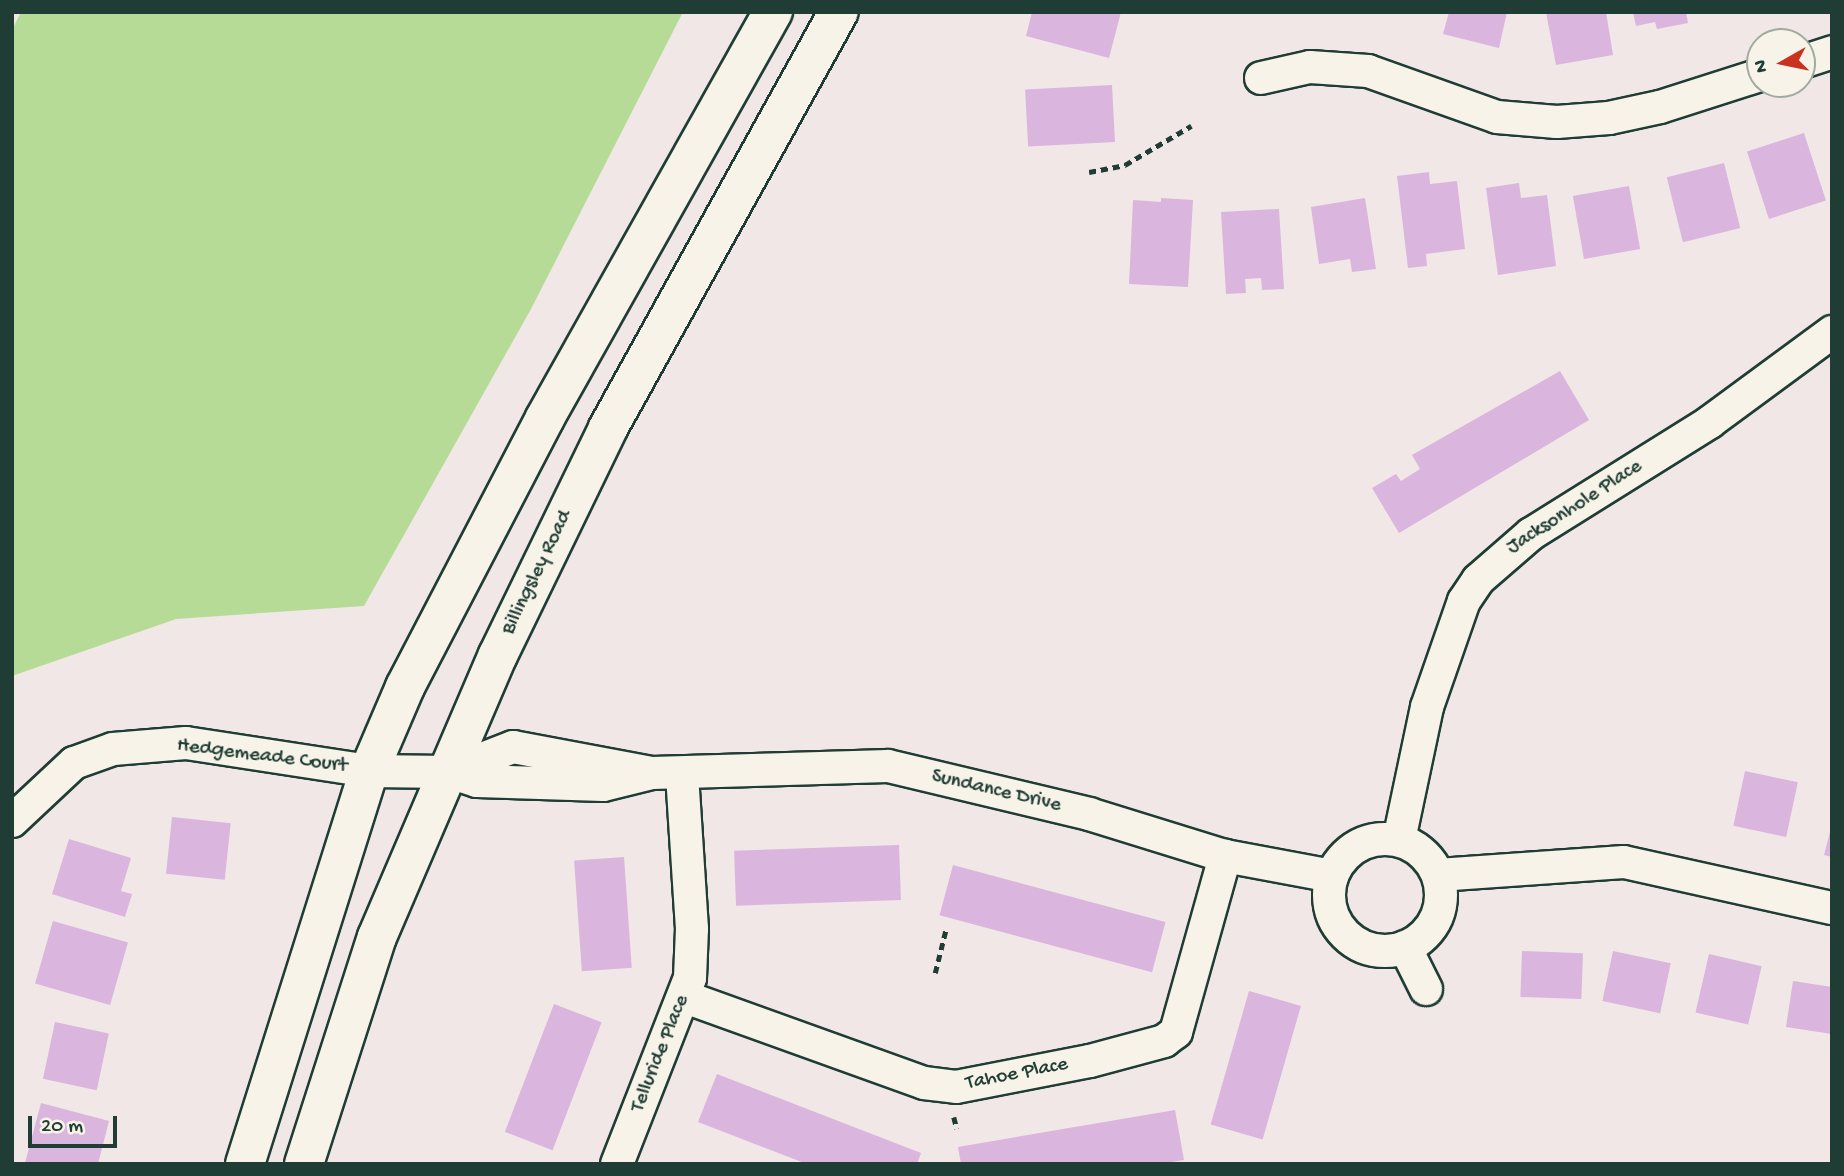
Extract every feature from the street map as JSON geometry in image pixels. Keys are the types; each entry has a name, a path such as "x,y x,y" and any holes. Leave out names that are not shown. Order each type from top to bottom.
{"main road":[{"path":"245,1164 369,771 432,628 773,12"},
{"name":"Billingsley Road","path":"304,1164 377,937 498,655 608,428 839,12"}],"street":[{"path":"1261,78 1311,67 1368,71 1497,117 1557,121 1609,118 1661,107 1746,80"},
{"name":"Jacksonhole Place","path":"1399,840 1426,708 1464,601 1478,580 1531,534 1710,422 1832,332"},
{"name":"Hedgemeade Court","path":"12,821 74,763 113,749 186,743 369,771"},
{"name":"Sundance Drive","path":"369,771 449,772 513,747 667,773 888,766 1089,814 1225,856 1332,876"},
{"name":"Telluride Place","path":"617,1164 685,997 692,947 667,773"},
{"path":"1399,840 1416,847 1438,875 1442,895 1438,914 1429,931 1405,947 1376,950 1343,932 1332,915 1332,876 1340,861 1366,841 1399,840"},
{"name":"Tahoe Place","path":"685,997 924,1083 948,1086 1147,1046 1170,1037 1181,1023 1225,856"},
{"path":"1438,875 1624,862 1832,908"},
{"path":"1405,947 1426,989"}],"path":[{"path":"1089,172 1125,166 1191,126"},
{"path":"935,973 946,929"}],"green space":[{"path":"21,12 683,12 531,309 364,606 176,619 12,676 12,30"}],"building":[{"path":"1032,12 1121,12 1109,58 1026,36"},
{"path":"1449,12 1507,12 1499,48 1443,34"},
{"path":"1546,12 1606,12 1613,55 1556,65"},
{"path":"1633,12 1686,12 1688,23 1657,29 1655,22 1636,26"},
{"path":"1112,85 1115,142 1028,146 1025,90"},
{"path":"1804,133 1826,201 1769,219 1747,152"},
{"path":"1724,163 1740,228 1683,242 1667,177"},
{"path":"1429,172 1430,184 1457,181 1465,249 1426,254 1427,266 1408,268 1397,176"},
{"path":"1519,183 1521,198 1547,195 1556,266 1498,275 1486,188"},
{"path":"1629,186 1640,249 1584,259 1573,196"},
{"path":"1161,198 1193,200 1188,287 1129,284 1133,200 1161,202"},
{"path":"1365,198 1376,269 1352,272 1350,259 1319,264 1311,207"},
{"path":"1279,209 1284,289 1262,290 1261,278 1245,279 1246,293 1226,294 1221,212"},
{"path":"1560,371 1589,420 1399,533 1372,488 1396,474 1401,481 1420,469 1412,455"},
{"path":"1745,771 1798,782 1786,837 1733,826"},
{"path":"172,817 231,823 225,880 166,874"},
{"path":"1832,828 1832,857 1824,855"},
{"path":"69,839 131,858 121,891 132,894 125,917 52,894"},
{"path":"899,845 901,900 736,906 734,851"},
{"path":"624,857 632,968 582,971 574,860"},
{"path":"953,865 1166,922 1152,972 940,915"},
{"path":"53,921 128,942 110,1005 35,983"},
{"path":"1522,951 1583,953 1581,999 1520,997"},
{"path":"1613,951 1671,963 1660,1013 1602,1001"},
{"path":"1709,954 1762,966 1748,1025 1696,1012"},
{"path":"1793,981 1832,987 1832,1034 1786,1027"},
{"path":"1249,991 1301,1006 1263,1139 1211,1125"},
{"path":"554,1004 602,1022 553,1150 505,1132"},
{"path":"55,1022 109,1033 97,1090 43,1079"},
{"path":"717,1074 921,1153 917,1164 807,1164 698,1122"},
{"path":"41,1103 109,1121 98,1164 25,1163"},
{"path":"1175,1110 1184,1160 1160,1164 961,1164 958,1147"}]}
